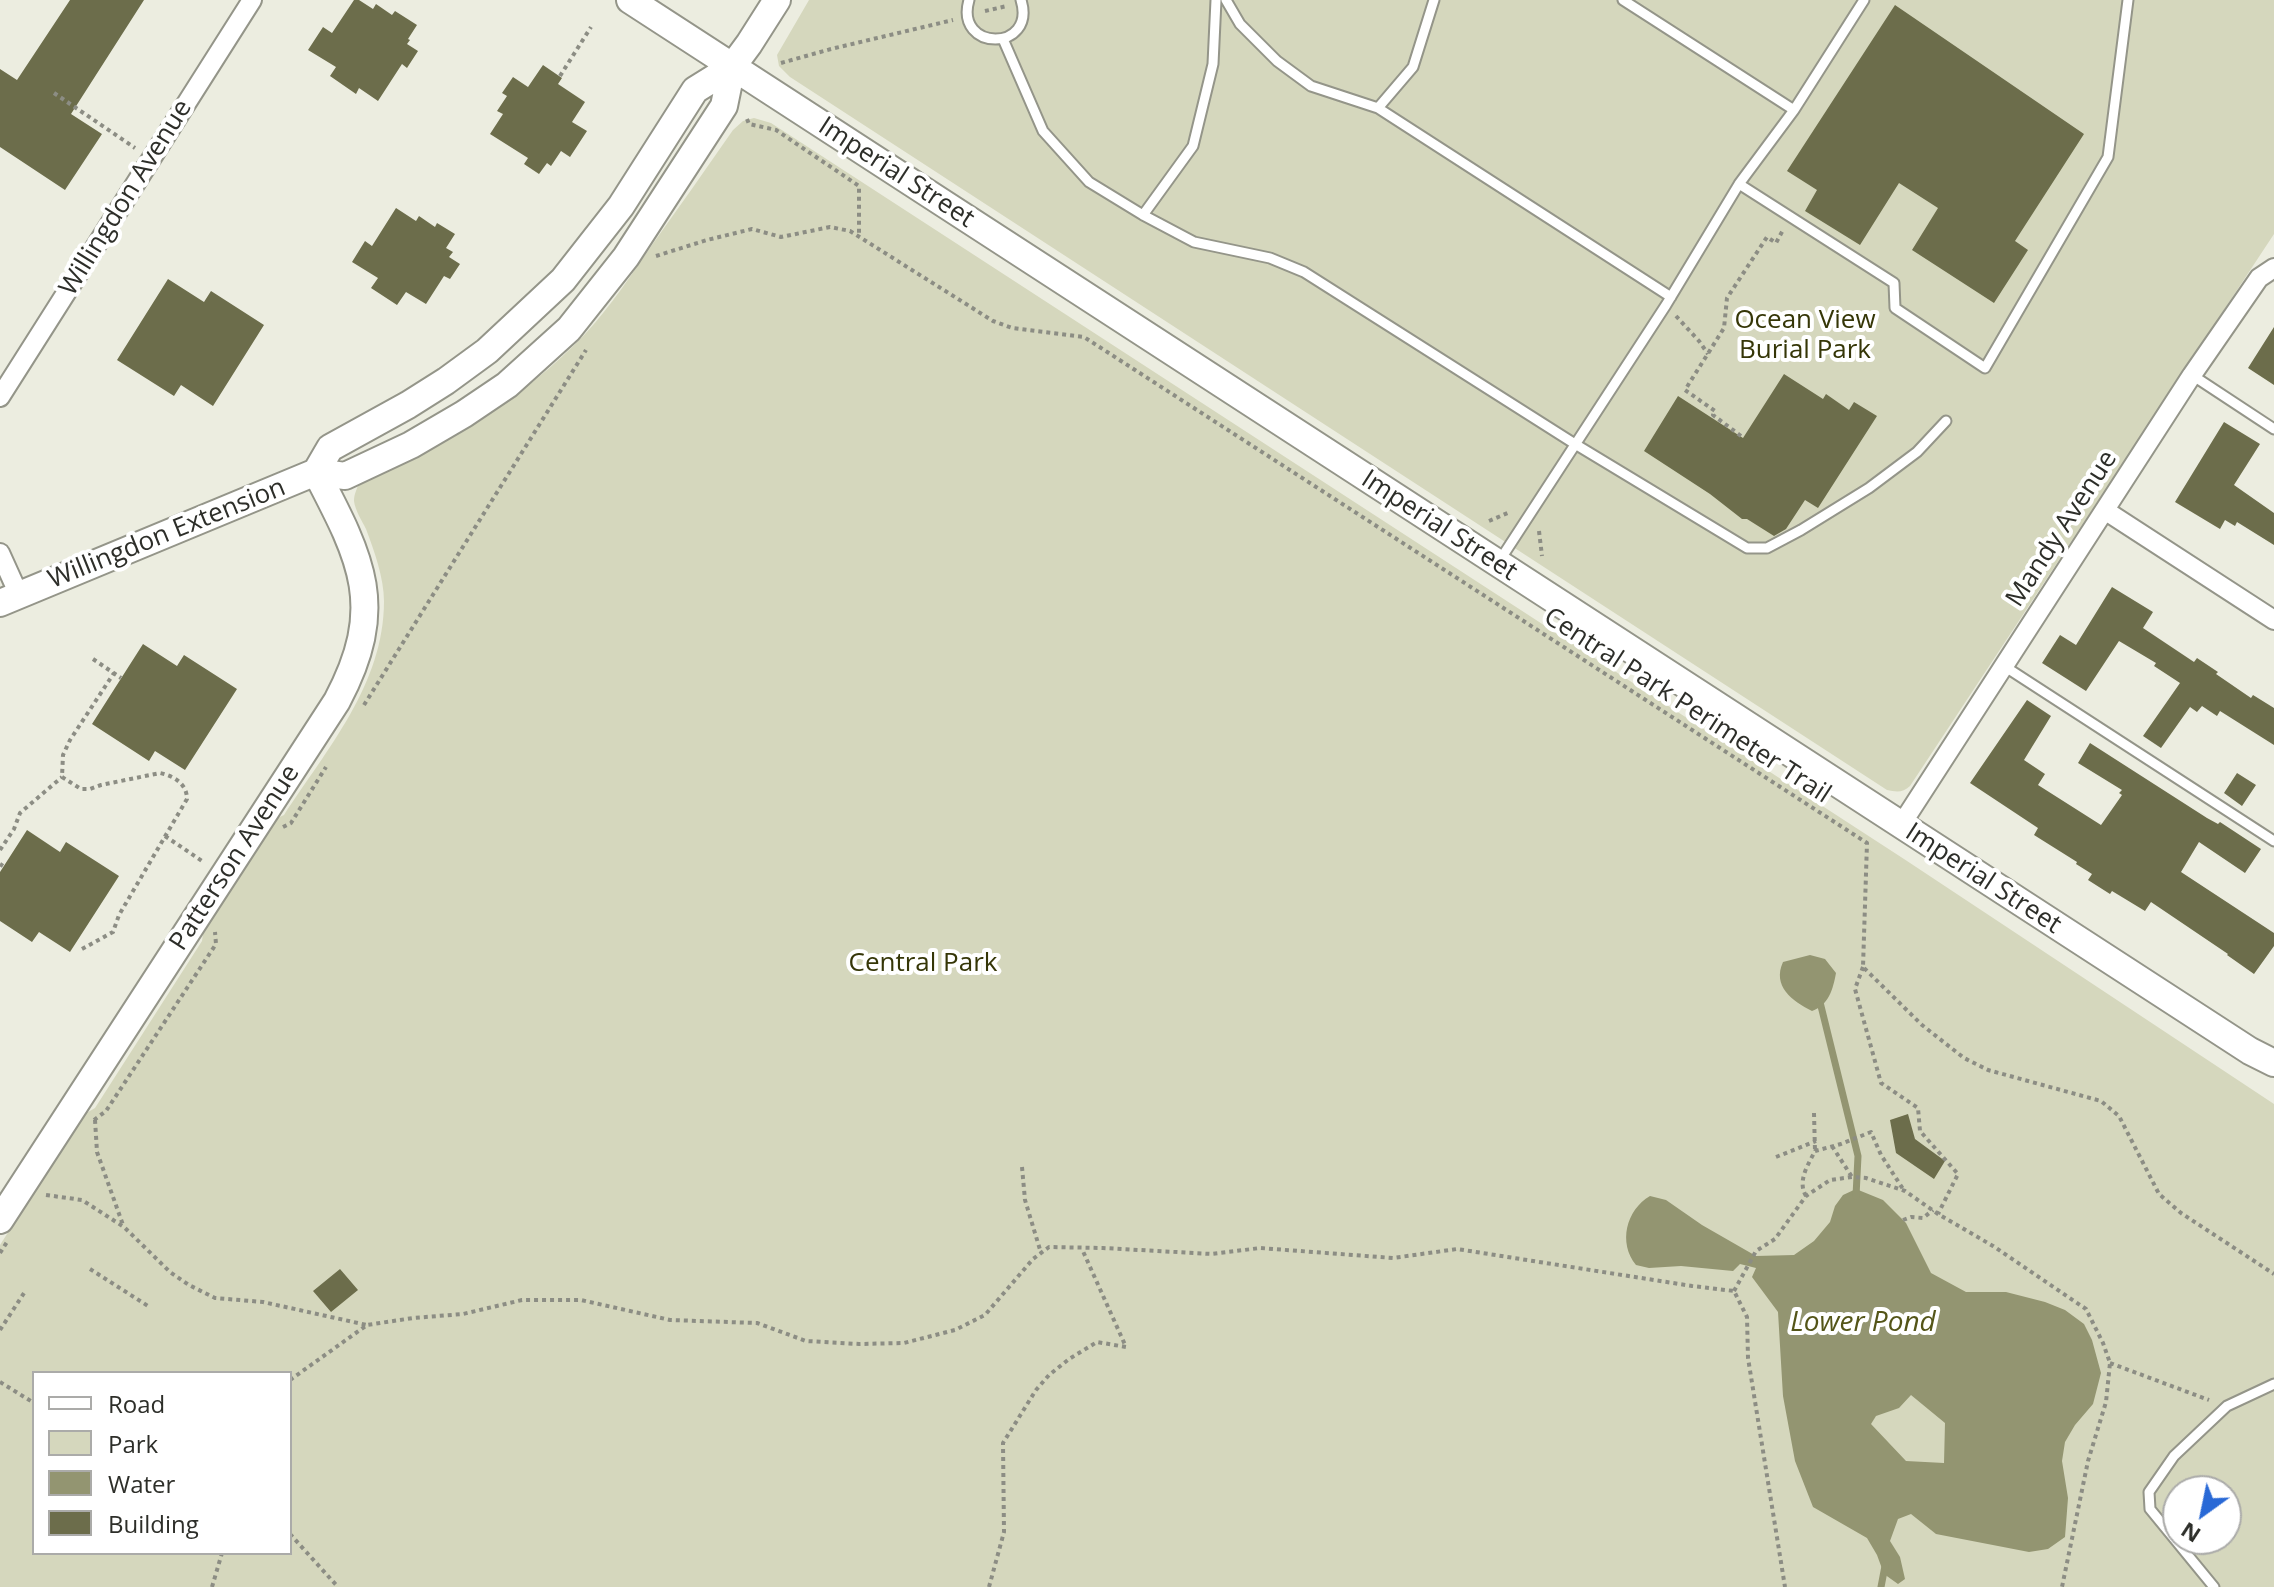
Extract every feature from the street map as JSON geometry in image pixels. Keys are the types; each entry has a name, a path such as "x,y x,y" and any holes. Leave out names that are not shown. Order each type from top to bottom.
{"main road":[{"name":"Imperial Street","path":"630,0 2250,1051 2274,1063"},
{"path":"732,67 777,0"},
{"name":"Willingdon Extension","path":"316,472 330,448 446,381 487,351 563,280 621,206 695,90 732,67"},
{"name":"Willingdon Extension","path":"10,599 316,472 345,476 411,445 507,385 569,329 626,257 724,106 732,67"},
{"name":"Patterson Avenue","path":"0,1220 337,701 352,672 361,646 366,615 360,569 316,472"},
{"name":"Imperial Street","path":"2250,1051 2274,1076"}],"street":[{"name":"Willingdon Avenue","path":"0,397 252,0"},
{"name":"Mandy Avenue","path":"1901,825 2192,375 2259,278 2274,268"},
{"path":"2106,511 2274,620"},
{"path":"0,553 10,599"}],"lane":[{"path":"969,0 967,16 970,25 984,38 1003,39 1018,29 1022,21 1024,12 1021,0"},
{"path":"1143,215 1193,146 1213,64 1216,0"},
{"path":"1226,0 1240,24 1277,61 1311,86 1378,108 1669,301"},
{"path":"1378,108 1413,67 1434,0"},
{"path":"1623,0 1794,110"},
{"path":"1498,564 1669,301 1739,184 1794,110 1864,0"},
{"path":"1739,184 1894,283 1895,308 1985,368 2108,157 2128,0"},
{"path":"1003,39 1043,131 1089,182 1194,242 1270,258 1304,272 1575,444 1747,548 1767,548 1869,488 1917,452 1946,421"},
{"path":"2192,375 2274,429"},
{"path":"2004,666 2274,841"},
{"path":"2214,1587 2150,1509 2149,1492 2174,1456 2227,1406 2274,1384"}],"path":[{"path":"781,63 993,9"},
{"path":"560,76 591,27"},
{"path":"54,93 137,149"},
{"path":"747,119 749,124 776,130 859,186 859,236"},
{"name":"Central Park Perimeter Trail","path":"656,257 752,229 781,237 830,227 859,236 993,321 1012,328 1084,337 1867,843 1863,967"},
{"path":"1741,436 1713,415 1715,411 1685,390 1724,328 1727,298 1767,237 1776,243"},
{"path":"1669,301 1708,354"},
{"path":"93,659 121,678"},
{"path":"0,850 20,813 62,777 63,755 70,740 114,673"},
{"path":"62,777 81,789 90,789 160,773 186,788 188,795 119,915 117,927 82,949"},
{"path":"165,836 202,861"},
{"path":"1938,1214 1958,1174 1920,1131 1918,1108 1881,1083 1855,989 1863,967 1922,1025 1964,1058 1988,1070 2101,1101 2119,1116 2159,1194 2181,1213 2274,1274"},
{"path":"1806,1196 1802,1189 1803,1178 1815,1151 1814,1113"},
{"path":"95,1120 97,1152 124,1227"},
{"path":"1815,1151 1871,1132 1881,1155 1905,1191"},
{"path":"1776,1157 1816,1141"},
{"path":"1832,1146 1852,1177"},
{"path":"1022,1167 1025,1200 1041,1253"},
{"path":"1734,1291 1756,1251 1775,1239 1806,1196 1830,1180 1852,1177 1866,1178 1905,1191 2086,1309 2110,1363 2106,1402 2088,1461 2062,1587"},
{"path":"33,1194 82,1200 124,1227 170,1272 215,1298 263,1302 367,1325 463,1314 522,1300 581,1300 670,1320 757,1323 806,1341 904,1343 955,1330 985,1315 1033,1259 1049,1247 1212,1254 1260,1248 1393,1258 1457,1249 1734,1291"},
{"path":"1903,1220 1923,1218 1933,1210"},
{"path":"989,1587 1004,1532 1003,1443 1036,1390 1069,1359 1097,1342 1126,1347 1082,1249"},
{"path":"90,1269 148,1306"},
{"path":"0,1330 26,1290"},
{"path":"1734,1291 1747,1317 1748,1358 1785,1587"},
{"path":"292,1379 367,1325"},
{"path":"2110,1363 2227,1406"},
{"path":"0,1382 32,1402"},
{"path":"292,1536 338,1587"},
{"path":"212,1587 221,1555"}],"green space":[{"name":"Ocean View Burial Park","path":"809,0 2274,0 2274,234 1910,786 1902,791 1893,791 1887,790 790,77 779,66 777,55"},
{"name":"Central Park","path":"754,118 771,123 1904,859 2274,1104 2274,1587 0,1587 0,1245 83,1115 95,1108 202,941 204,926 273,820 284,815 335,740 364,688 381,631 384,601 375,555 355,504 354,496 359,483 451,437 509,400 562,357 612,301 733,130 743,121"}],"water":[{"path":"1810,955 1825,959 1836,973 1826,1001 1812,1011 1786,992 1780,978 1783,962"},
{"name":"Lower Pond","path":"1856,1189 1883,1200 1906,1223 1931,1273 1966,1292 2006,1292 2045,1302 2065,1310 2084,1324 2101,1373 2093,1404 2065,1442 2062,1461 2068,1498 2065,1537 2048,1549 2029,1552 1936,1534 1911,1514 1898,1519 1890,1541 1900,1557 1905,1579 1898,1584 1884,1574 1867,1538 1813,1507 1795,1461 1783,1396 1778,1312 1752,1277 1756,1268 1740,1264 1733,1271 1681,1266 1649,1268 1636,1265 1627,1247 1630,1218 1650,1196 1666,1200 1756,1256 1794,1255 1814,1241 1830,1222 1835,1206 1843,1195","holes":["1911,1395 1945,1423 1944,1463 1906,1461 1871,1424 1876,1416 1899,1408"]}],"building":[{"path":"70,0 144,0 71,114 102,134 65,190 0,147 0,69 17,80"},
{"path":"354,0 373,9 376,4 392,15 395,11 417,25 407,44 418,51 407,68 402,64 378,101 359,88 356,94 330,76 336,67 308,50 323,27 332,33"},
{"path":"1895,5 2084,134 2015,241 2028,250 1994,303 1912,250 1938,208 1899,183 1860,245 1805,211 1817,190 1787,171"},
{"path":"543,65 562,78 558,84 585,102 572,122 587,131 570,157 561,151 551,166 547,163 539,174 524,164 528,158 490,134 503,114 497,111 507,96 502,93 513,77 528,87"},
{"path":"396,208 416,221 419,216 435,227 437,223 455,234 446,248 453,252 449,257 460,264 450,279 444,276 426,304 406,292 397,305 371,288 378,278 352,262 365,241 372,246"},
{"path":"168,279 204,302 211,291 264,325 213,406 181,385 174,396 117,360"},
{"path":"2274,327 2274,385 2248,368"},
{"path":"1784,374 1823,399 1826,394 1849,410 1854,402 1877,416 1818,508 1805,500 1786,529 1774,536 1742,519 1644,451 1678,396 1743,438"},
{"path":"2224,422 2260,444 2234,485 2274,513 2274,545 2237,522 2235,526 2225,520 2220,529 2175,502"},
{"path":"2112,587 2153,612 2143,628 2194,662 2197,658 2251,698 2253,695 2274,708 2274,745 2220,711 2217,716 2202,706 2197,712 2190,707 2161,748 2143,736 2180,683 2154,666 2156,663 2119,641 2086,691 2042,663 2060,635 2076,645"},
{"path":"143,644 177,666 184,655 237,689 185,770 155,751 149,761 92,724"},
{"path":"2027,700 2051,716 2024,760 2045,774 2038,785 2101,825 2122,795 2119,793 2122,790 2078,763 2090,743 2261,849 2245,873 2199,842 2181,872 2274,933 2274,946 2254,974 2151,902 2145,911 2088,880 2092,874 2034,835 2038,828 1970,783"},
{"path":"2237,773 2256,785 2242,806 2224,793"},
{"path":"27,830 60,852 66,842 119,876 70,952 39,932 32,942 0,921 0,872"},
{"path":"1908,1114 1915,1139 1945,1161 1934,1179 1896,1153 1890,1120"},
{"path":"340,1269 358,1290 331,1312 313,1291"}],"waterway":[{"path":"1820,1002 1858,1156 1856,1196"},
{"path":"1881,1587 1885,1566"}]}
